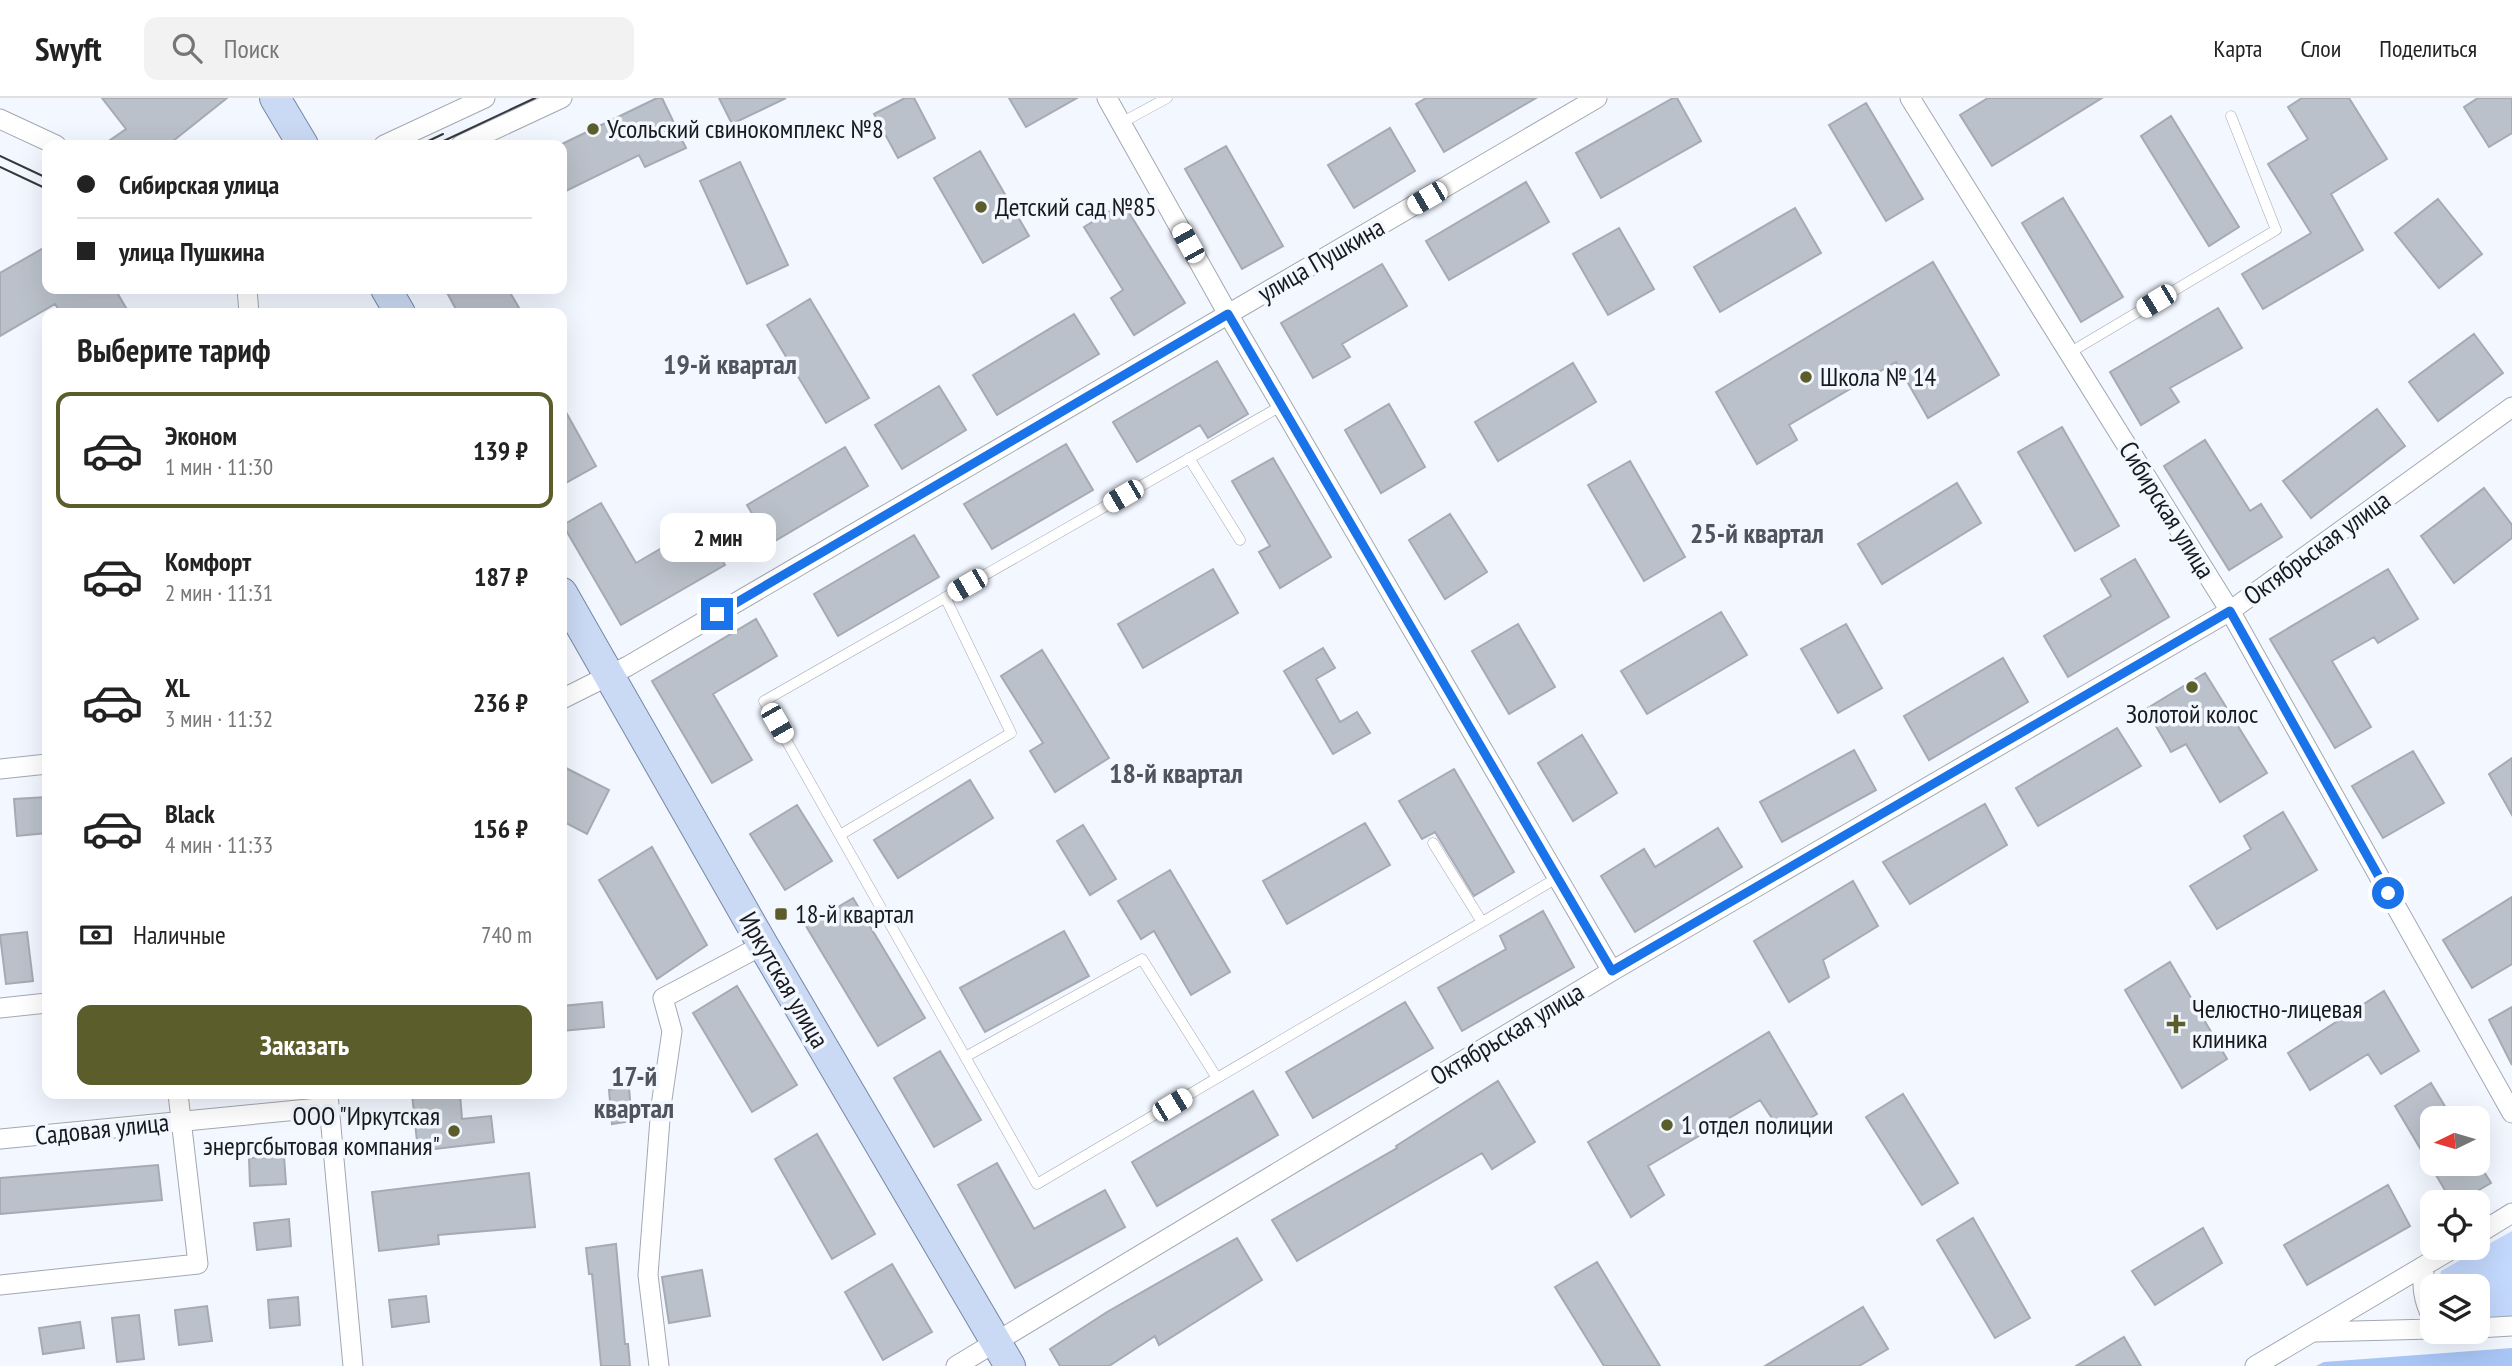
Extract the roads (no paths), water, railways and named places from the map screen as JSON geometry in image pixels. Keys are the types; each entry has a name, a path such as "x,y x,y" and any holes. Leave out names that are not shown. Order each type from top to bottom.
{"main road":[{"path":"275,98 300,140"},
{"name":"Иркутская улица","path":"567,602 763,945 1002,1354"}],"street":[{"path":"395,140 485,98"},
{"path":"472,140 562,98"},
{"path":"1107,98 1281,406 1612,971"},
{"name":"улица Пушкина","path":"567,697 610,677 1597,98"},
{"name":"Сибирская улица","path":"1910,98 2230,611 2512,1113"},
{"path":"0,119 45,140"},
{"name":"Октябрьская улица","path":"956,1366 1002,1354 1612,971 2230,611 2512,407"},
{"path":"0,769 42,765"},
{"path":"659,1366 648,1275 661,1106 672,1031 663,998 763,945"},
{"path":"0,1008 42,1004"},
{"path":"0,1284 198,1264 178,1099"},
{"path":"329,1100 353,1366"},
{"name":"Садовая улица","path":"0,1139 180,1122 329,1100"},
{"path":"2490,1227 2512,1213"},
{"path":"2255,1366 2435,1260"},
{"path":"2424,1274 2425,1266"},
{"path":"2490,1327 2512,1326"},
{"path":"2314,1332 2420,1329"}],"lane":[{"path":"1121,123 1167,98"},
{"path":"2069,353 2276,230 2231,116"},
{"path":"1281,406 764,701 1037,1184 1557,878"},
{"path":"1189,458 1240,540"},
{"path":"840,835 1011,733 945,597"},
{"path":"1433,843 1482,922"},
{"path":"965,1057 1142,958 1217,1078"}],"tram line":[{"path":"446,140 535,98"},
{"path":"430,140 443,134"},
{"path":"0,156 42,176"},
{"path":"0,167 42,187"}],"place":[{"name":"Усольский свинокомплекс №8","path":"593,129"},
{"name":"Детский сад №85","path":"981,207"},
{"name":"Школа № 14","path":"1806,377"},
{"name":"Золотой колос","path":"2192,687"},
{"name":"18-й квартал","path":"781,914"},
{"name":"Челюстно-лицевая клиника","path":"2176,1024"},
{"name":"1 отдел полиции","path":"1667,1125"},
{"name":"ООО \"Иркутская энергсбытовая компания\"","path":"454,1131"}],"district":[{"name":"19-й квартал","path":"730,364"},
{"name":"25-й квартал","path":"1757,533"},
{"name":"18-й квартал","path":"1176,773"},
{"name":"17-й квартал","path":"634,1092"}]}
